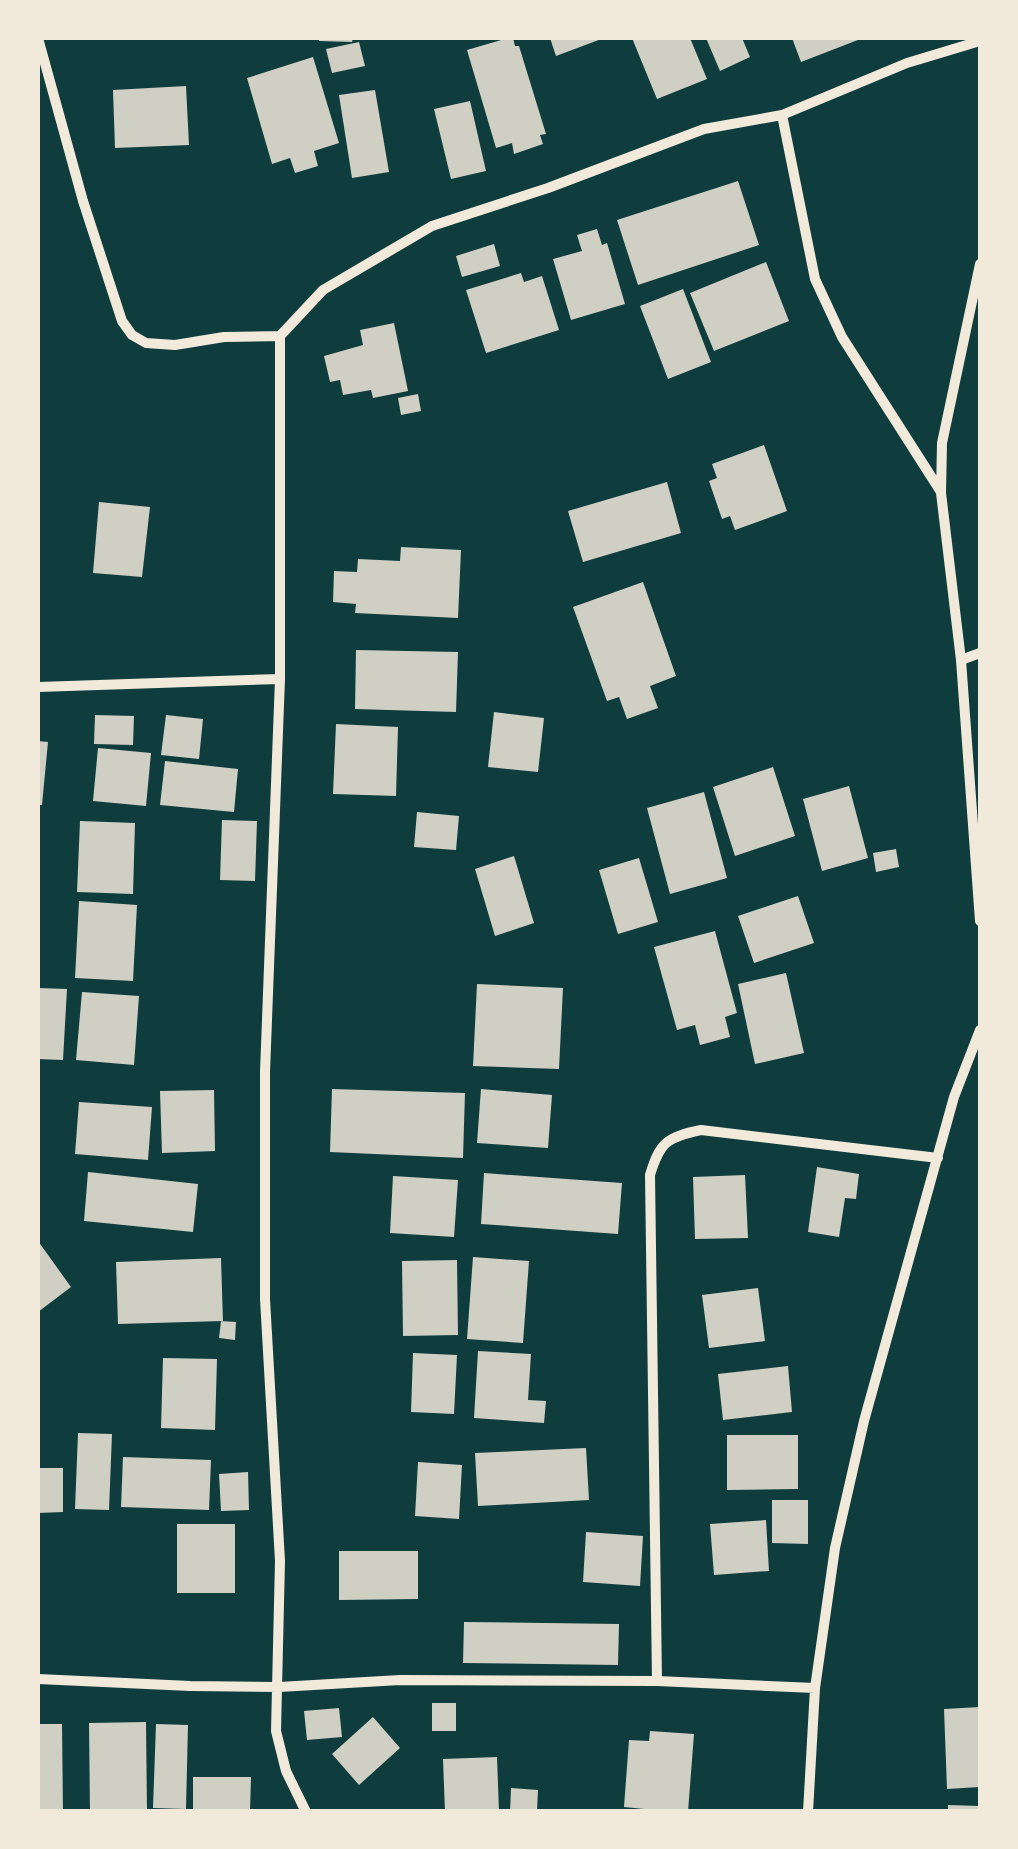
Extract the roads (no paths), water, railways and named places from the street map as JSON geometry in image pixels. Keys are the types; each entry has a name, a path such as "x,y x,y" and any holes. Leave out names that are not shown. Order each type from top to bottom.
{"street":[{"path":"38,38 83,201 122,321 132,335 146,343 175,345 224,337 280,336"},
{"path":"306,1812 286,1771 276,1732 280,1562 265,1299 265,1072 280,679 280,336 324,290 432,226 548,188 704,129 782,114 907,63 980,42"},
{"path":"782,114 815,279 842,337 941,493"},
{"path":"980,264 942,443 941,493 960,660 980,921"},
{"path":"960,660 980,652"},
{"path":"38,686 280,679"},
{"path":"808,1812 816,1688 834,1548 864,1421 954,1097 980,1034"},
{"path":"657,1681 650,1175 657,1151 674,1135 701,1130 938,1158"},
{"path":"38,1678 279,1687 400,1680 657,1681 816,1688"}]}
